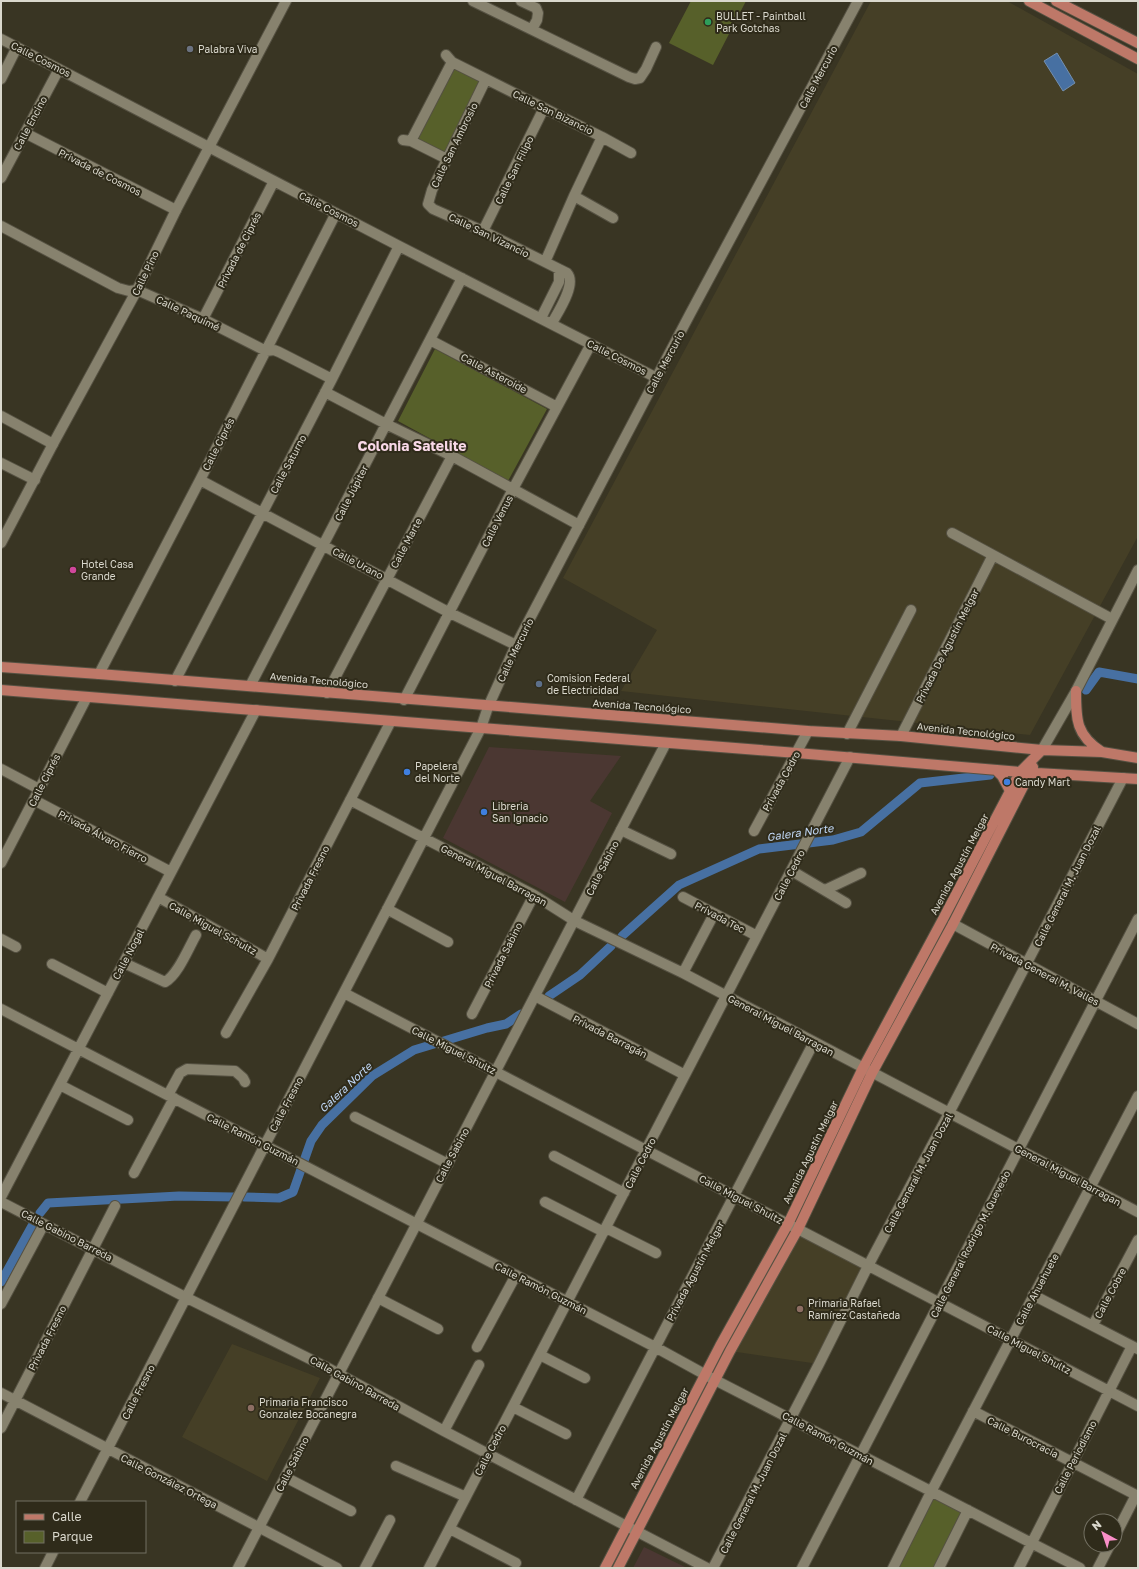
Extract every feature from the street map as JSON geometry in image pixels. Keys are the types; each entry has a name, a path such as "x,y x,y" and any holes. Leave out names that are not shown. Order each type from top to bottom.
{"main road":[{"path":"1029,1 1138,59"},
{"path":"1056,1 1138,43"},
{"name":"Avenida Tecnológico","path":"1,667 847,734 901,736 1042,750 1102,752 1138,758"},
{"path":"1,690 850,757 1030,773 1138,779"},
{"path":"1076,691 1077,718 1079,727 1084,737 1091,745 1102,752"},
{"name":"Avenida Agustín Melgar","path":"605,1568 868,1071 1020,772 1042,750"},
{"name":"Avenida Agustín Melgar","path":"618,1568 715,1380 798,1229 868,1071 953,924 1042,750"},
{"path":"996,770 1002,776 1010,791"}],"street":[{"name":"Calle Pino","path":"1,543 137,290 176,210 286,1"},
{"path":"473,1 635,79 640,78 646,69 656,47"},
{"path":"521,1 536,8 538,13 537,20 532,29"},
{"name":"Calle Mercurio","path":"481,728 488,706 516,645 858,1"},
{"name":"Calle Cosmos","path":"1,38 399,246 657,378"},
{"path":"1,79 17,47"},
{"name":"Calle San Bizancio","path":"448,159 407,141 449,58 486,79 602,137 545,262"},
{"name":"Calle Encino","path":"1,178 59,69"},
{"name":"Calle San Ambrosio","path":"433,209 428,202 432,190 486,79"},
{"name":"Calle San Filipo","path":"483,231 544,108"},
{"name":"Privada de Cosmos","path":"25,133 176,210"},
{"path":"602,137 631,153"},
{"name":"Privada de Ciprés","path":"203,319 274,181"},
{"path":"574,196 613,218"},
{"name":"Calle San Vizancio","path":"433,209 483,231 545,262"},
{"name":"Calle Ciprés","path":"99,674 336,213"},
{"name":"Calle Paquimé","path":"1,226 118,288 129,291 137,290 203,319 266,351 274,350 279,352 332,379"},
{"name":"Calle Saturno","path":"175,681 332,379 399,246"},
{"path":"545,262 567,273 571,281 569,290 552,323"},
{"path":"542,318 559,282 559,269"},
{"name":"Calle Júpiter","path":"250,686 462,278"},
{"name":"Calle Asteroide","path":"430,340 557,407"},
{"name":"Calle Venus","path":"404,700 513,489 591,344"},
{"path":"325,392 452,456 580,525"},
{"path":"1,416 53,444"},
{"name":"Calle Marte","path":"327,693 452,456"},
{"path":"1,463 34,480"},
{"name":"Calle Urano","path":"200,480 450,613 516,645"},
{"path":"952,533 1112,619"},
{"name":"Privada De Agustín Melgar","path":"901,736 993,555"},
{"name":"Avenida Agustín Melgar","path":"1042,750 1076,691 1138,570"},
{"path":"847,734 911,610"},
{"name":"Calle Ciprés","path":"1,863 87,697"},
{"name":"Calle Nogal","path":"1,1197 256,710"},
{"name":"Privada Fresno","path":"226,1033 268,959 391,721"},
{"name":"Calle Fresno","path":"81,1501 109,1449 481,728"},
{"name":"Privada Cedro","path":"754,831 798,753 808,731"},
{"name":"Calle Sabino","path":"238,1568 666,743"},
{"name":"Calle Cedro","path":"429,1568 850,757"},
{"path":"1,769 39,789"},
{"name":"Calle General M. Juan Dozal","path":"713,1568 868,1266 950,1113 1123,778"},
{"name":"Privada Álvaro Fierro","path":"34,800 171,872"},
{"name":"General Miguel Barragan","path":"350,800 534,895 574,921 683,973 1138,1212"},
{"path":"621,830 671,854"},
{"path":"792,871 846,903"},
{"path":"825,890 861,873"},
{"name":"Privada Sabino","path":"472,1014 534,895"},
{"name":"Calle Miguel Schultz","path":"158,897 268,959"},
{"name":"Privada Tec","path":"683,897 757,936"},
{"path":"387,909 448,942"},
{"path":"683,973 714,914"},
{"name":"Calle General Rodrigo M. Quevedo","path":"802,1568 1138,919"},
{"name":"Privada General M. Valles","path":"953,924 1138,1024"},
{"path":"124,963 165,982 169,980 174,973 196,934"},
{"path":"1,939 16,947"},
{"path":"52,964 108,993"},
{"name":"Calle Miguel Shultz","path":"344,993 1138,1406"},
{"name":"Privada Barragán","path":"535,996 686,1075"},
{"name":"Calle Ramón Guzmán","path":"1,1009 1080,1568"},
{"name":"Privada Agustín Melgar","path":"576,1500 814,1042"},
{"path":"134,1173 171,1097 180,1073 187,1069 235,1071 243,1078 245,1082"},
{"path":"60,1085 128,1120"},
{"name":"Calle Ahuehuete","path":"893,1568 1010,1339 1138,1096"},
{"path":"355,1117 448,1164"},
{"path":"554,1156 624,1193"},
{"name":"Calle Gabino Barreda","path":"1,1202 187,1298 287,1347 444,1431 707,1568"},
{"path":"545,1202 656,1253"},
{"name":"Privada Fresno","path":"1,1428 115,1206"},
{"path":"1,1304 44,1224"},
{"name":"Calle Cobre","path":"1093,1325 1138,1240"},
{"path":"477,1347 516,1275"},
{"path":"1034,1295 1135,1348"},
{"path":"378,1298 438,1329"},
{"name":"Calle Periodismo","path":"1019,1568 1109,1391 1135,1348"},
{"path":"540,1355 585,1378"},
{"path":"444,1431 479,1366"},
{"name":"Calle González Ortega","path":"1,1393 337,1568"},
{"path":"513,1407 566,1434"},
{"name":"Calle Burocracia","path":"973,1411 1137,1496"},
{"path":"396,1466 466,1497"},
{"path":"285,1477 351,1511"},
{"path":"1123,1521 1137,1496"},
{"path":"939,1568 968,1510"},
{"path":"365,1568 390,1520"},
{"path":"450,1529 516,1563"},
{"path":"45,1568 52,1553"},
{"path":"1098,1568 1106,1553"}],"shaded area":[{"name":"Comision Federal de Electricidad","path":"871,1 1007,1 1138,74 1138,536 1030,735 621,691 657,630 563,578"},
{"path":"489,747 621,756 590,801 612,813 565,902 443,838"},
{"name":"Primaria Rafael Ramírez Castañeda","path":"798,1229 868,1266 819,1364 730,1351"},
{"name":"Primaria Francisco Gonzalez Bocanegra","path":"232,1344 320,1378 267,1481 182,1437"},
{"path":"644,1547 687,1568 633,1568"}],"green space":[{"name":"BULLET - Paintball Park Gotchas","path":"691,1 746,1 713,65 669,43"},
{"path":"452,62 486,79 447,159 411,141"},
{"path":"435,349 547,409 508,481 398,421"},
{"path":"931,1492 968,1510 939,1568 893,1568"}],"water":[{"path":"1057,53 1075,83 1063,91 1044,61"}],"waterway":[{"name":"Galera Norte","path":"1086,690 1099,672 1138,679"},
{"name":"Galera Norte","path":"622,936 679,885 759,849 833,840 861,832 920,783 990,775"},
{"name":"Galera Norte","path":"549,996 580,975 611,946"},
{"name":"Galera Norte","path":"244,1197 279,1198 293,1192 311,1141 322,1125 372,1076 414,1050 487,1028 506,1024 521,1014"},
{"name":"Galera Norte","path":"40,1213 48,1203 179,1196 233,1197"},
{"name":"Galera Norte","path":"1,1282 32,1226"}],"place":[{"name":"BULLET - Paintball Park Gotchas","path":"708,22"},
{"name":"Palabra Viva","path":"190,49"},
{"name":"Hotel Casa Grande","path":"73,570"},
{"name":"Comision Federal de Electricidad","path":"539,684"},
{"name":"Papelera del Norte","path":"407,772"},
{"name":"Candy Mart","path":"1007,782"},
{"name":"Libreria San Ignacio","path":"484,812"},
{"name":"Primaria Rafael Ramírez Castañeda","path":"800,1309"},
{"name":"Primaria Francisco Gonzalez Bocanegra","path":"251,1408"}],"district":[{"name":"Colonia Satelite","path":"412,445"}]}
